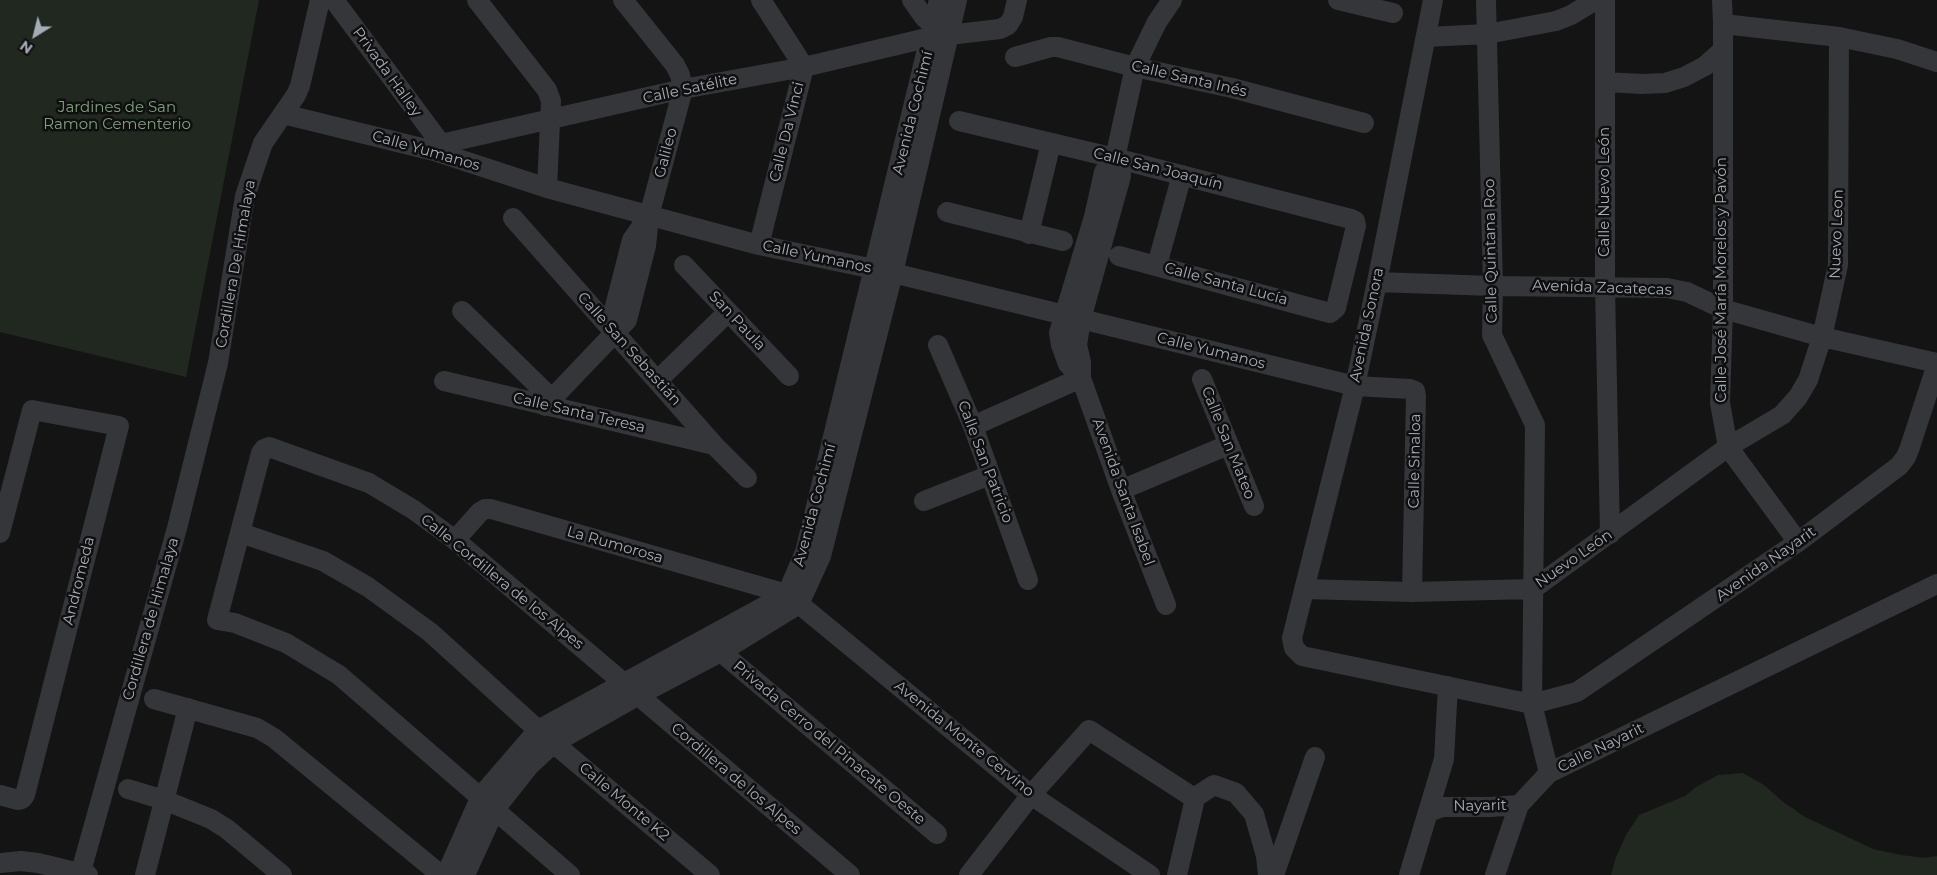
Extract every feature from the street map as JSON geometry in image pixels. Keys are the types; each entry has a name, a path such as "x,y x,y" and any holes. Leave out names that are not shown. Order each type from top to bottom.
{"street":[{"name":"Cordillera De Himalaya","path":"218,362 246,196 259,152 296,96 300,86 320,0"},
{"name":"Privada Halley","path":"334,0 437,148"},
{"path":"477,0 547,90 551,101 552,120 548,188"},
{"path":"623,0 674,65 680,75 683,89"},
{"name":"Calle Da Vinci","path":"759,245 804,67 761,0"},
{"path":"912,0 938,32"},
{"name":"Avenida Cochimí","path":"793,599 821,556 938,32 939,0"},
{"name":"Avenida Cochimí","path":"938,32 957,0"},
{"name":"Calle Satélite","path":"437,148 683,89 804,67 938,32 1000,29 1008,25 1013,16 1017,0"},
{"name":"Avenida Santa Isabel","path":"1166,605 1121,490 1081,378 1068,364 1059,334 1073,318 1101,219 1120,176 1115,158 1135,67 1157,22 1172,0"},
{"path":"1338,0 1393,13"},
{"name":"Avenida Sonora","path":"1433,0 1377,282 1354,386 1292,638 1294,648 1302,656 1448,686"},
{"name":"Calle Quintana Roo","path":"1486,0 1493,286 1492,335 1534,425 1532,704"},
{"path":"1426,37 1487,34 1556,21 1571,16 1596,0"},
{"name":"Calle Nuevo León","path":"1605,0 1605,286 1610,534"},
{"name":"Calle José María Morelos y Pavón","path":"1722,0 1723,309 1720,403 1728,447 1798,542"},
{"path":"1723,24 1839,37 1897,49 1937,62"},
{"name":"Nuevo Leon","path":"1728,447 1782,414 1798,397 1808,380 1822,337 1838,265 1839,37"},
{"name":"Calle Santa Inés","path":"1015,57 1051,47 1058,47 1135,67 1232,88 1364,123"},
{"path":"1605,82 1665,83 1704,66 1723,50"},
{"name":"Galileo","path":"614,333 613,314 632,240 649,216 683,89"},
{"name":"Calle Yumanos","path":"283,114 437,148 548,188 759,245 884,271 1354,386"},
{"name":"Calle San Joaquín","path":"960,121 1182,174 1355,221 1356,226 1334,311"},
{"path":"1029,234 1051,144"},
{"path":"1156,265 1182,174"},
{"path":"947,212 1063,241"},
{"name":"Calle San Sebastián","path":"513,218 714,445 746,478"},
{"name":"Calle Santa Lucía","path":"1118,256 1330,313 1334,311"},
{"name":"San Paula","path":"684,265 789,376"},
{"name":"Avenida Zacatecas","path":"1377,282 1493,286 1667,288 1687,292 1723,309 1822,337 1937,363"},
{"path":"462,311 549,402 614,333"},
{"path":"658,380 728,312"},
{"name":"Calle San Patricio","path":"938,345 973,426 1028,580"},
{"name":"Cordillera de Himalaya","path":"83,874 177,528 218,362"},
{"name":"Avenida Nayarit","path":"1532,704 1577,692 1586,687 1798,542 1899,466 1906,457 1930,409 1937,363"},
{"path":"973,426 1081,378"},
{"name":"Calle San Mateo","path":"1202,379 1254,506"},
{"name":"Calle Santa Teresa","path":"444,381 549,402 714,445"},
{"name":"Calle Sinaloa","path":"1354,386 1410,389 1415,391 1412,592"},
{"name":"Andromeda","path":"0,533 32,410 119,426 25,795 22,799 18,800 0,795"},
{"path":"1121,490 1228,445"},
{"name":"Calle Cordillera de los Alpes","path":"241,533 261,453 264,448 268,447 369,483 414,510 455,540 630,689"},
{"name":"Nuevo León","path":"1304,589 1412,592 1533,589 1728,447"},
{"path":"924,501 990,475"},
{"name":"La Rumorosa","path":"455,540 480,512 485,509 491,509 793,599"},
{"path":"241,533 216,620 235,623 286,643 339,675 488,802 570,875"},
{"name":"Calle Monte K2","path":"241,533 323,562 368,587 430,632 538,730 710,875"},
{"name":"Calle Nayarit","path":"1532,704 1549,773 1937,584"},
{"path":"446,875 488,802 538,730 630,689 721,652 793,599"},
{"path":"466,875 488,802 554,743 630,689 793,599"},
{"name":"Avenida Monte Cervino","path":"793,599 1031,795 1150,875"},
{"name":"Privada Cerro del Pinacate Oeste","path":"721,652 937,834"},
{"path":"1409,875 1444,759 1448,686 1532,704"},
{"name":"Cordillera de los Alpes","path":"630,689 850,875"},
{"path":"154,699 257,728 274,738 440,875"},
{"path":"145,875 188,708"},
{"path":"978,872 1031,795 1089,730 1194,798"},
{"path":"1274,875 1316,757"},
{"name":"Nayarit","path":"1428,812 1442,807 1519,805 1549,773"},
{"path":"1194,798 1214,785 1236,793 1254,814 1266,856 1268,875"},
{"path":"128,789 164,800 211,819 227,829 282,875"},
{"path":"1178,875 1194,798"},
{"path":"1495,875 1519,805"},
{"path":"0,863 21,862 38,864 83,874"}],"green space":[{"name":"Jardines de San Ramon Cementerio","path":"0,0 259,0 186,377 0,332"},
{"path":"1743,773 1764,785 1782,801 1805,817 1873,849 1925,858 1937,856 1937,875 1611,875 1616,857 1626,835 1639,815 1685,796 1696,787 1718,775"}]}
